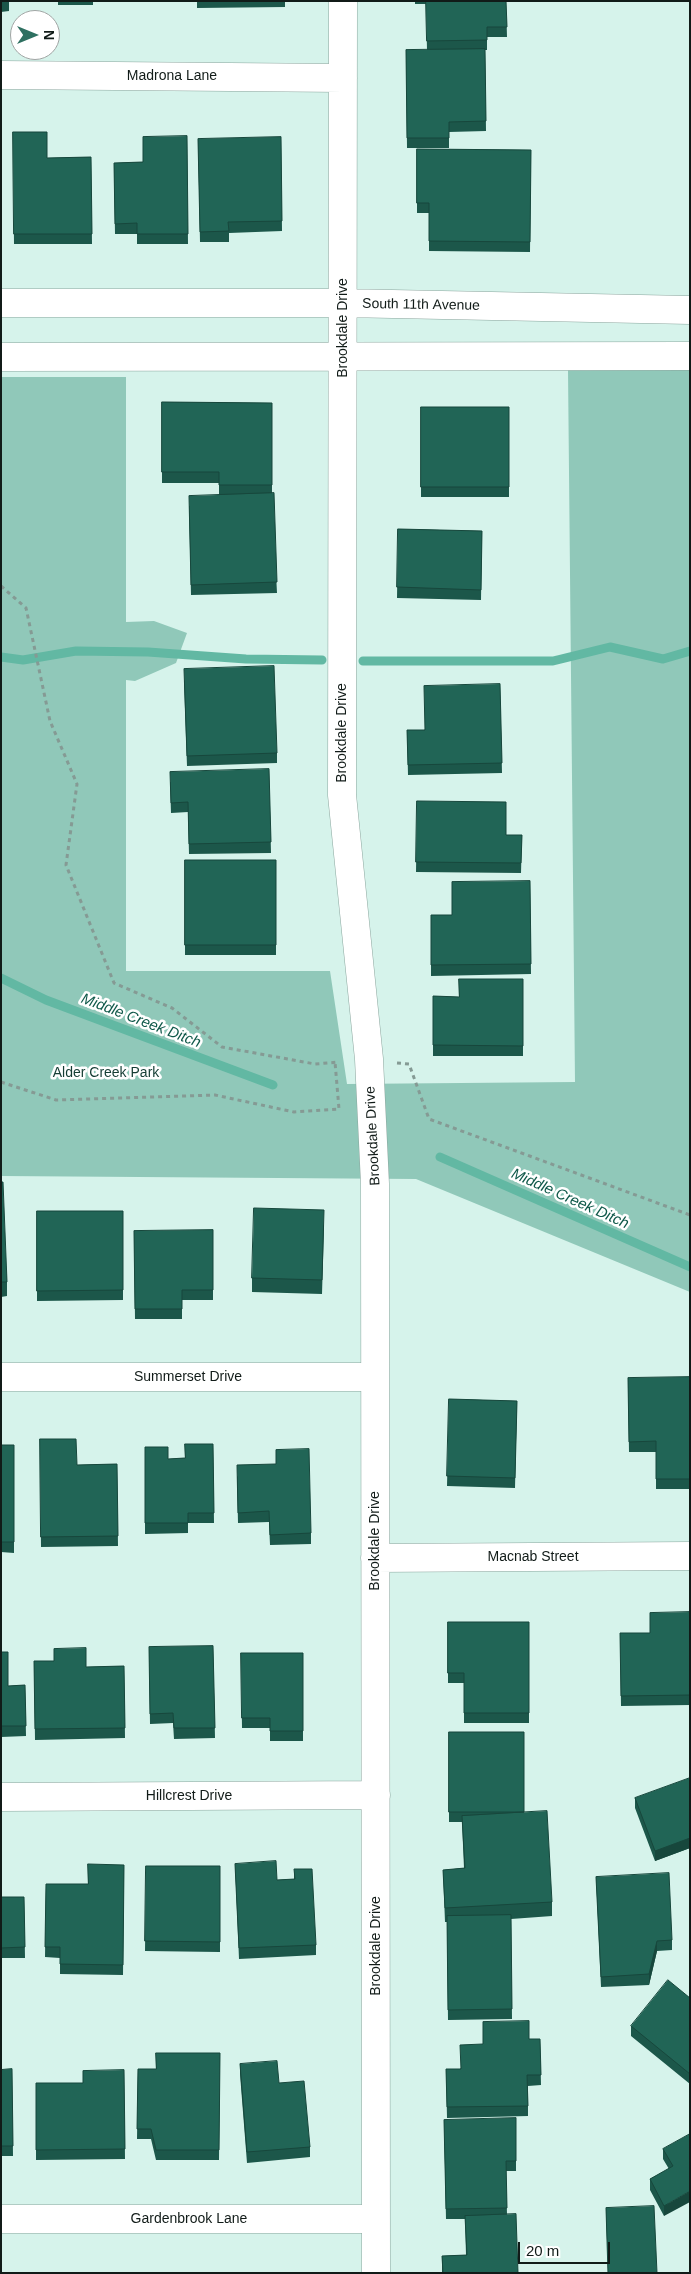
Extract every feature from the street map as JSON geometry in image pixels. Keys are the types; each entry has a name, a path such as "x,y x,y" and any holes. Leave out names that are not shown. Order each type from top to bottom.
{"street":[{"name":"Brookdale Drive","path":"343,1 342,795 369,1059 375,1184 376,2273"},
{"name":"Madrona Lane","path":"1,75 343,78"},
{"name":"South 11th Avenue","path":"1,303 343,303 690,310"},
{"path":"1,357 690,356"},
{"name":"Summerset Drive","path":"1,1377 375,1377"},
{"name":"Macnab Street","path":"375,1558 690,1556"},
{"name":"Hillcrest Drive","path":"1,1797 376,1795"},
{"name":"Gardenbrook Lane","path":"1,2219 376,2219"}],"path":[{"path":"1,586 26,608 50,721 77,784 66,864 114,983 172,1008 222,1047 315,1064 369,1059 409,1064 429,1119 690,1215"},
{"path":"1,1082 56,1100 215,1095 294,1112 339,1109 335,1062"}],"green space":[{"name":"Alder Creek Park","path":"690,369 690,1292 416,1179 1,1176 1,377 126,377 126,622 154,621 187,633 176,663 135,681 126,680 126,971 330,971 347,1084 575,1082 568,370"}],"building":[{"path":"426,1 506,1 507,27 487,27 487,40 427,41"},
{"path":"485,49 486,121 449,122 449,138 407,138 406,50"},
{"path":"13,132 47,132 47,158 91,157 92,234 14,234"},
{"path":"187,136 188,234 137,234 137,223 115,224 114,163 143,162 143,137"},
{"path":"281,137 282,221 228,222 229,231 200,232 198,139"},
{"path":"417,149 531,150 530,242 429,241 429,203 417,203"},
{"path":"162,402 272,403 272,485 219,485 219,472 162,472"},
{"path":"421,407 509,407 509,487 421,487"},
{"path":"274,493 277,582 191,585 189,496"},
{"path":"398,529 482,531 481,590 397,587"},
{"path":"274,666 277,753 187,756 184,669"},
{"path":"500,684 502,763 408,765 407,730 425,730 424,686"},
{"path":"269,769 271,842 189,844 188,802 171,803 170,772"},
{"path":"417,801 506,802 506,835 522,835 521,863 416,862"},
{"path":"185,860 276,860 276,945 185,945"},
{"path":"530,881 531,964 431,965 431,915 452,915 452,882"},
{"path":"459,979 523,979 523,1046 433,1045 433,996 459,997"},
{"path":"1,1182 3,1182 7,1282 1,1282"},
{"path":"254,1208 324,1210 322,1280 252,1278"},
{"path":"37,1211 123,1211 123,1290 37,1291"},
{"path":"213,1230 213,1290 182,1290 182,1309 135,1309 134,1231"},
{"path":"690,1377 690,1479 656,1479 656,1441 629,1442 628,1378"},
{"path":"449,1399 517,1401 515,1478 447,1476"},
{"path":"40,1439 76,1439 77,1465 117,1464 118,1536 41,1537"},
{"path":"185,1444 213,1444 214,1513 188,1513 188,1523 145,1523 145,1447 168,1447 168,1459 185,1458"},
{"path":"1,1445 14,1445 14,1542 1,1542"},
{"path":"309,1449 311,1533 270,1535 269,1511 238,1513 237,1465 276,1464 276,1450"},
{"path":"690,1612 690,1695 621,1696 620,1633 650,1633 650,1613"},
{"path":"448,1622 529,1622 529,1713 464,1713 464,1673 448,1673"},
{"path":"213,1646 215,1728 174,1728 173,1713 150,1714 149,1647"},
{"path":"86,1648 86,1667 124,1666 125,1728 35,1729 34,1661 54,1661 54,1649"},
{"path":"1,1652 8,1652 8,1686 25,1685 26,1726 1,1726"},
{"path":"241,1653 303,1653 303,1731 270,1731 270,1718 242,1718"},
{"path":"449,1732 524,1732 524,1812 449,1812"},
{"path":"690,1778 690,1838 655,1851 635,1798"},
{"path":"547,1811 552,1902 445,1908 443,1870 465,1868 462,1816"},
{"path":"276,1861 277,1880 295,1879 294,1869 312,1869 316,1945 239,1948 235,1864"},
{"path":"88,1864 124,1865 123,1965 60,1964 60,1947 45,1947 46,1884 88,1884"},
{"path":"146,1866 220,1866 220,1942 145,1941"},
{"path":"669,1873 672,1940 657,1941 649,1974 601,1977 596,1877"},
{"path":"1,1897 24,1897 25,1947 1,1948"},
{"path":"511,1915 512,2009 448,2010 447,1916"},
{"path":"668,1980 690,1998 690,2074 631,2026"},
{"path":"529,2021 529,2039 540,2039 541,2075 527,2075 528,2106 447,2107 446,2069 461,2069 460,2045 483,2044 483,2022"},
{"path":"156,2053 220,2053 219,2150 156,2150 151,2129 137,2129 138,2069 156,2069"},
{"path":"277,2061 279,2083 304,2081 310,2147 247,2152 240,2064"},
{"path":"12,2069 13,2146 1,2146 1,2070"},
{"path":"124,2070 125,2149 36,2150 36,2083 83,2083 83,2071"},
{"path":"516,2118 516,2161 506,2161 507,2208 446,2209 444,2120"},
{"path":"690,2134 690,2191 664,2206 650,2179 673,2166 663,2149"},
{"path":"654,2206 657,2273 608,2273 606,2208"},
{"path":"516,2214 518,2273 443,2273 442,2256 467,2255 465,2216"}],"waterway":[{"path":"363,661 553,661 610,647 663,659 690,651"},
{"path":"1,657 23,660 76,651 148,652 246,659 322,660"},
{"name":"Middle Creek Ditch","path":"1,978 46,1000 273,1085"},
{"name":"Middle Creek Ditch","path":"440,1157 690,1267"}]}
